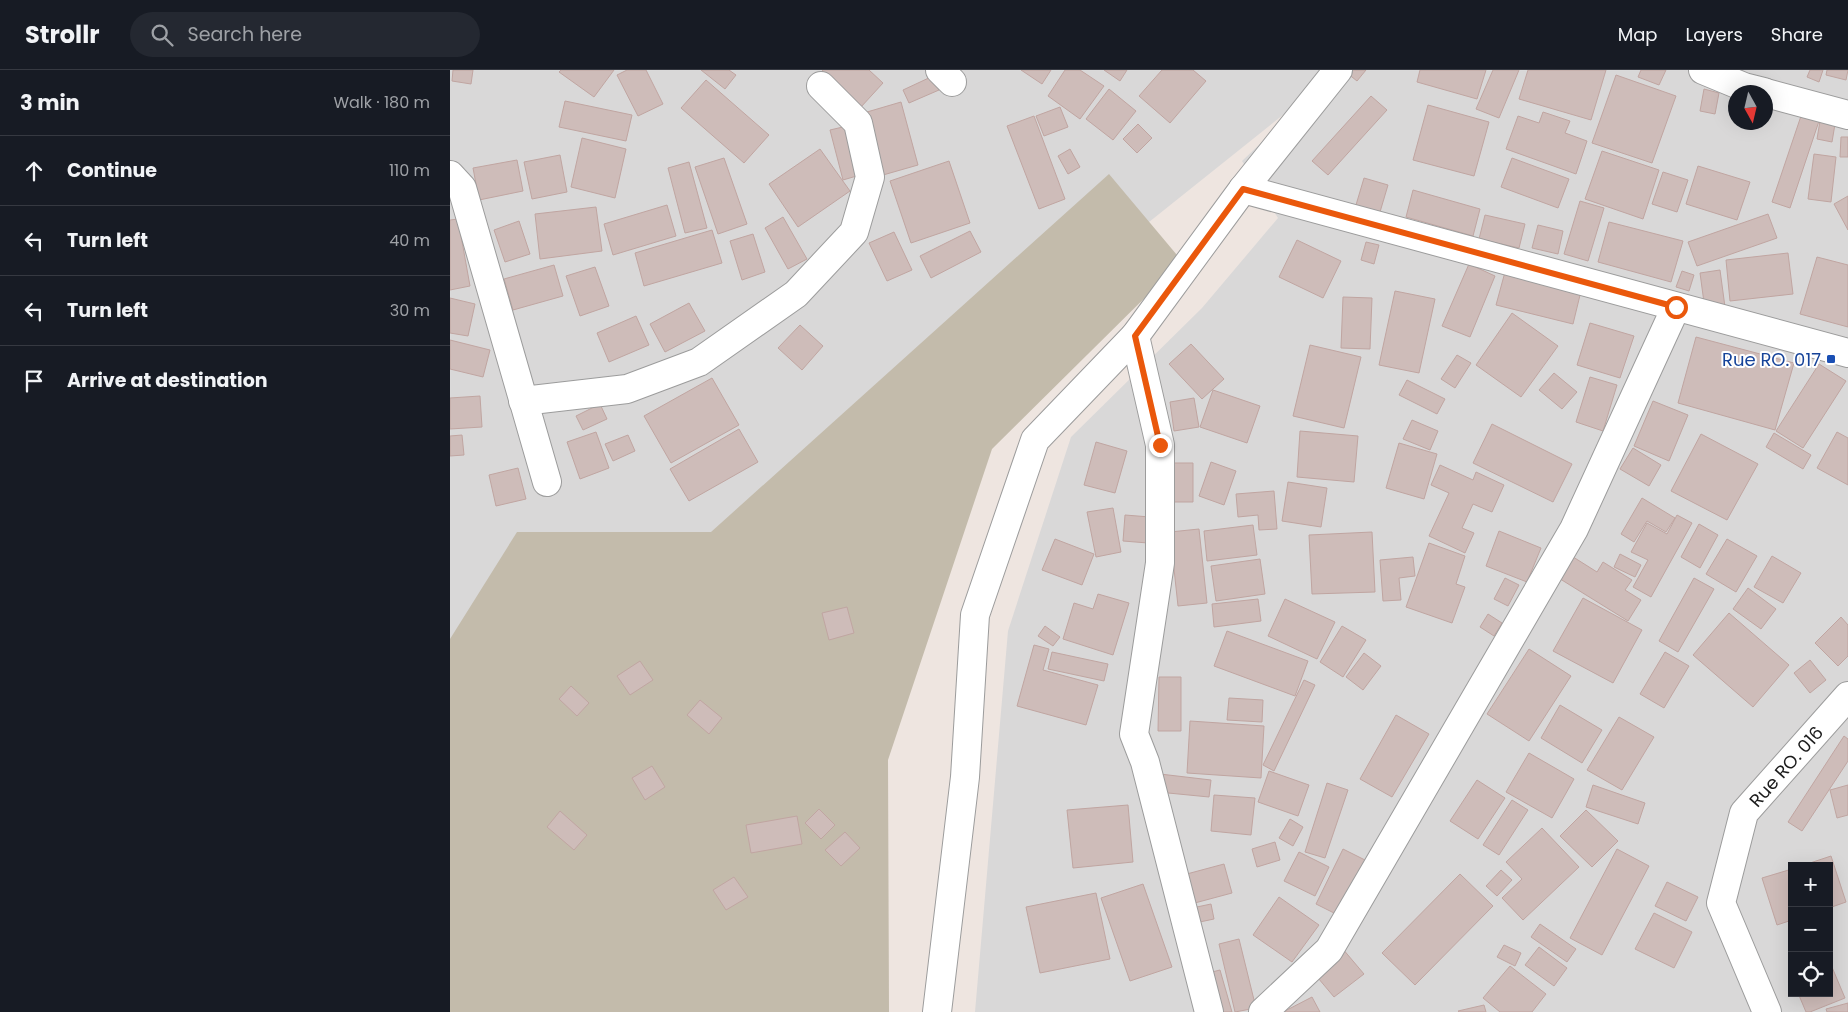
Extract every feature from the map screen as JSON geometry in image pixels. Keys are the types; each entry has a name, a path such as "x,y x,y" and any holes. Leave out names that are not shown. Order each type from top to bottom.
{"street":[{"path":"937,1012 965,777 975,615 1035,440 1135,336 1243,189 1338,70"},
{"path":"1703,70 1739,85"},
{"path":"523,401 627,389 699,362 796,294 854,232 870,177 858,123 821,86"},
{"path":"1773,95 1848,115"},
{"path":"450,175 462,188 547,482"},
{"path":"1243,189 1848,353"},
{"path":"1263,1012 1329,950 1574,529 1676,307"},
{"path":"1135,336 1160,445 1160,563 1134,734 1145,762 1209,1012"},
{"name":"Rue RO. 016","path":"1767,1012 1721,903 1744,813 1848,696"}],"shaded area":[{"path":"450,70 1848,70 1848,1012 975,1012 1008,631 1071,437 1202,308 1278,218 1242,161 1328,79 711,572 450,712"},
{"path":"1109,174 1182,261 992,449 888,760 889,1012 450,1012 450,639 517,532 711,532"}],"building":[{"path":"453,70 473,70 471,84 452,81"},
{"path":"561,70 614,70 594,97 559,72"},
{"path":"627,70 646,70 663,104 638,116 617,75"},
{"path":"701,70 729,70 736,75 725,89"},
{"path":"823,70 869,70 883,83 861,107"},
{"path":"1021,70 1051,70 1042,84"},
{"path":"1065,70 1080,70 1104,86 1080,119 1048,96"},
{"path":"1104,70 1127,70 1120,81"},
{"path":"1162,70 1193,70 1206,81 1170,123 1139,96"},
{"path":"1349,70 1366,70 1357,81 1347,73"},
{"path":"1420,70 1486,70 1477,99 1417,82"},
{"path":"1493,70 1519,70 1499,118 1476,109"},
{"path":"1528,70 1606,70 1591,120 1519,99"},
{"path":"1641,70 1666,70 1659,85 1638,77"},
{"path":"1810,70 1823,70 1819,82 1807,77"},
{"path":"1827,70 1848,70 1846,80 1826,75"},
{"path":"1616,75 1676,96 1652,163 1592,143"},
{"path":"933,76 939,90 909,103 903,90"},
{"path":"706,80 769,135 744,163 681,108"},
{"path":"1109,89 1136,111 1113,140 1086,119"},
{"path":"1704,89 1719,93 1715,114 1700,111"},
{"path":"1371,96 1387,110 1328,175 1312,161"},
{"path":"565,101 632,115 626,141 559,127"},
{"path":"901,102 918,165 883,175 867,112"},
{"path":"1428,105 1489,122 1474,176 1413,160"},
{"path":"1060,107 1068,127 1044,136 1036,116"},
{"path":"1543,112 1570,121 1565,133 1587,141 1576,174 1506,149 1518,116 1539,123"},
{"path":"1802,113 1820,118 1790,208 1772,202"},
{"path":"1034,116 1065,199 1039,209 1007,126"},
{"path":"1820,121 1835,124 1832,142 1817,139"},
{"path":"1138,124 1152,138 1137,153 1123,139"},
{"path":"847,126 860,175 843,180 830,130"},
{"path":"1841,137 1848,137 1848,157 1840,157"},
{"path":"582,138 626,149 615,198 571,187"},
{"path":"820,149 850,191 798,227 769,184"},
{"path":"1070,149 1080,167 1068,174 1058,156"},
{"path":"1602,151 1659,170 1643,219 1585,199"},
{"path":"1814,154 1836,157 1831,202 1808,199"},
{"path":"560,155 567,192 532,199 524,162"},
{"path":"724,158 747,224 718,234 695,167"},
{"path":"1512,158 1569,179 1558,208 1501,187"},
{"path":"517,160 523,191 479,200 473,168"},
{"path":"949,161 970,223 911,243 890,181"},
{"path":"689,162 707,228 685,233 668,168"},
{"path":"1698,166 1750,182 1737,220 1686,204"},
{"path":"1663,172 1688,180 1677,212 1652,204"},
{"path":"1364,178 1388,185 1380,212 1356,205"},
{"path":"1413,190 1480,209 1473,236 1406,217"},
{"path":"1848,196 1848,230 1834,204"},
{"path":"1580,201 1604,208 1588,261 1564,254"},
{"path":"667,205 676,236 613,255 604,224"},
{"path":"596,207 602,251 540,259 535,214"},
{"path":"1768,214 1777,238 1697,266 1688,242"},
{"path":"1485,215 1525,224 1519,248 1479,239"},
{"path":"783,217 807,259 788,269 765,228"},
{"path":"458,219 470,286 450,290 450,220"},
{"path":"519,221 530,254 505,262 494,230"},
{"path":"1609,222 1683,241 1671,282 1598,262"},
{"path":"1538,225 1563,231 1558,254 1532,248"},
{"path":"712,230 722,263 644,286 635,253"},
{"path":"970,231 981,252 931,278 920,256"},
{"path":"894,232 912,270 887,281 869,243"},
{"path":"753,234 765,272 742,280 730,241"},
{"path":"1297,240 1341,261 1323,298 1279,277"},
{"path":"1366,242 1379,245 1374,264 1361,260"},
{"path":"1788,253 1793,294 1730,301 1726,260"},
{"path":"1817,257 1848,265 1848,327 1800,314"},
{"path":"1469,264 1495,276 1470,337 1442,326"},
{"path":"554,265 563,296 513,310 504,279"},
{"path":"595,267 609,306 580,316 566,276"},
{"path":"1720,270 1725,307 1705,310 1700,273"},
{"path":"1682,271 1694,275 1689,291 1676,287"},
{"path":"1505,272 1581,291 1573,324 1496,305"},
{"path":"1395,291 1435,299 1419,373 1379,365"},
{"path":"1343,297 1372,298 1370,349 1341,348"},
{"path":"450,298 475,304 468,336 450,333"},
{"path":"689,303 705,331 665,352 650,324"},
{"path":"1512,313 1558,346 1521,397 1476,365"},
{"path":"636,316 649,345 609,362 597,333"},
{"path":"1590,323 1634,336 1620,378 1577,365"},
{"path":"800,325 823,346 802,370 778,348"},
{"path":"1696,337 1794,363 1775,430 1678,403"},
{"path":"450,340 490,350 483,377 450,369"},
{"path":"1191,344 1224,379 1202,399 1169,364"},
{"path":"1310,345 1361,357 1344,428 1293,416"},
{"path":"1457,355 1471,363 1455,388 1441,379"},
{"path":"1819,364 1846,381 1803,448 1776,431"},
{"path":"1554,373 1577,392 1562,409 1539,390"},
{"path":"1590,377 1617,385 1603,431 1576,422"},
{"path":"712,378 739,425 671,463 644,416"},
{"path":"1407,380 1445,399 1437,414 1399,395"},
{"path":"1213,390 1260,406 1247,443 1200,427"},
{"path":"480,396 482,427 450,429 450,398"},
{"path":"1194,398 1199,427 1174,431 1170,402"},
{"path":"1653,401 1688,415 1669,461 1634,446"},
{"path":"600,404 607,419 583,430 576,416"},
{"path":"1412,420 1438,431 1430,450 1403,439"},
{"path":"1492,424 1572,464 1553,502 1473,463"},
{"path":"739,429 758,462 689,501 670,469"},
{"path":"1300,431 1358,436 1354,482 1297,477"},
{"path":"596,432 609,468 580,479 567,442"},
{"path":"1837,432 1848,438 1848,485 1817,468"},
{"path":"1774,433 1811,455 1803,469 1766,447"},
{"path":"1701,434 1758,464 1727,520 1671,491"},
{"path":"462,435 464,455 450,456 450,436"},
{"path":"628,435 635,451 613,461 605,444"},
{"path":"1096,442 1127,451 1115,493 1084,485"},
{"path":"1399,443 1437,454 1424,499 1386,488"},
{"path":"1633,448 1661,465 1649,486 1620,469"},
{"path":"1211,462 1236,471 1224,505 1199,496"},
{"path":"1172,463 1193,463 1193,502 1172,502"},
{"path":"1440,465 1473,480 1476,472 1504,485 1492,512 1473,504 1462,528 1474,533 1465,553 1429,536 1449,493 1431,485"},
{"path":"518,468 526,499 496,506 489,475"},
{"path":"1288,482 1327,488 1321,527 1282,521"},
{"path":"1274,491 1277,529 1259,530 1258,515 1238,517 1236,494"},
{"path":"1642,498 1675,518 1666,532 1647,521 1634,542 1621,534"},
{"path":"1113,508 1121,552 1096,557 1087,512"},
{"path":"1125,515 1150,517 1148,543 1123,541"},
{"path":"1677,515 1692,523 1651,597 1633,587 1648,560 1631,552 1647,523 1667,534"},
{"path":"1699,524 1718,535 1700,568 1681,557"},
{"path":"1253,525 1257,555 1207,561 1204,531"},
{"path":"1199,529 1207,603 1178,606 1170,532"},
{"path":"1499,531 1541,548 1527,582 1486,566"},
{"path":"1372,532 1375,592 1312,594 1309,535"},
{"path":"1055,539 1094,554 1082,585 1042,570"},
{"path":"1727,539 1757,556 1736,592 1706,574"},
{"path":"1429,543 1465,556 1456,584 1465,587 1452,623 1406,607"},
{"path":"1620,554 1641,565 1635,577 1614,567"},
{"path":"1570,555 1597,572 1603,562 1632,580 1625,590 1641,600 1628,621 1557,577"},
{"path":"1772,556 1801,573 1783,603 1754,587"},
{"path":"1413,557 1415,576 1399,578 1401,600 1383,601 1380,560"},
{"path":"1260,559 1265,594 1216,601 1211,566"},
{"path":"1505,578 1519,585 1508,606 1494,599"},
{"path":"1694,578 1714,589 1678,652 1659,641"},
{"path":"1748,588 1776,609 1761,629 1733,609"},
{"path":"1098,594 1129,603 1113,655 1063,639 1074,603 1093,609"},
{"path":"1583,598 1642,630 1613,683 1553,651"},
{"path":"1258,599 1261,621 1214,627 1212,604"},
{"path":"1285,599 1335,622 1317,659 1268,636"},
{"path":"847,607 854,633 829,640 822,613"},
{"path":"1729,613 1789,665 1753,707 1693,655"},
{"path":"1488,614 1502,623 1494,636 1480,627"},
{"path":"1841,617 1848,625 1848,656 1838,666 1815,643"},
{"path":"1045,626 1060,637 1053,646 1038,636"},
{"path":"1342,626 1366,640 1343,677 1320,662"},
{"path":"1227,631 1308,661 1295,696 1214,666"},
{"path":"1034,645 1049,649 1043,670 1098,685 1086,725 1017,706"},
{"path":"1529,649 1571,676 1529,741 1487,714"},
{"path":"1052,652 1108,664 1104,681 1048,669"},
{"path":"1665,652 1689,666 1664,708 1640,694"},
{"path":"1364,653 1381,666 1363,690 1346,677"},
{"path":"1810,660 1826,680 1810,693 1794,673"},
{"path":"640,661 653,680 630,695 617,676"},
{"path":"1159,677 1181,677 1181,731 1158,731"},
{"path":"1304,680 1315,685 1274,771 1263,765"},
{"path":"571,686 589,703 577,716 559,699"},
{"path":"1229,698 1263,700 1262,722 1227,720"},
{"path":"700,700 722,718 709,734 687,715"},
{"path":"1560,705 1602,730 1582,763 1541,738"},
{"path":"1396,715 1429,734 1392,797 1360,779"},
{"path":"1619,717 1654,737 1622,790 1587,770"},
{"path":"1190,721 1264,726 1261,778 1187,773"},
{"path":"1844,736 1848,739 1848,761 1802,831 1788,822"},
{"path":"1529,753 1574,779 1552,818 1506,792"},
{"path":"652,766 665,787 645,800 632,778"},
{"path":"1269,771 1309,785 1298,816 1258,802"},
{"path":"1160,774 1211,780 1209,797 1158,792"},
{"path":"1477,780 1505,798 1478,839 1450,821"},
{"path":"1327,783 1348,790 1325,858 1305,852"},
{"path":"1593,785 1645,803 1638,824 1586,807"},
{"path":"1848,785 1848,815 1837,818 1830,790"},
{"path":"1214,795 1255,798 1251,835 1211,831"},
{"path":"1512,800 1528,810 1499,855 1483,845"},
{"path":"1128,805 1133,862 1073,868 1067,810"},
{"path":"819,809 835,825 821,839 805,823"},
{"path":"1586,810 1618,841 1592,867 1560,836"},
{"path":"560,811 587,835 574,850 547,827"},
{"path":"797,816 802,844 751,853 746,825"},
{"path":"1290,819 1303,827 1293,846 1279,838"},
{"path":"1542,828 1579,867 1523,920 1502,898 1522,879 1506,862"},
{"path":"845,832 860,848 841,866 825,850"},
{"path":"1275,842 1280,860 1257,867 1252,849"},
{"path":"1343,849 1367,861 1340,916 1316,904"},
{"path":"1617,849 1649,866 1602,955 1570,938"},
{"path":"1299,852 1329,867 1315,896 1284,881"},
{"path":"1831,856 1833,862 1813,862"},
{"path":"1833,862 1846,902 1833,907"},
{"path":"1224,864 1232,893 1191,904 1183,875"},
{"path":"1501,870 1512,880 1497,896 1486,886"},
{"path":"1788,870 1788,921 1777,925 1762,878"},
{"path":"1460,874 1493,906 1415,985 1382,953"},
{"path":"734,877 748,897 726,910 713,890"},
{"path":"1667,882 1698,897 1686,921 1655,906"},
{"path":"1143,884 1172,967 1130,981 1101,898"},
{"path":"1096,893 1110,959 1040,973 1026,907"},
{"path":"1279,897 1319,925 1292,962 1253,935"},
{"path":"1211,904 1214,919 1195,923 1192,908"},
{"path":"1654,913 1692,932 1674,968 1635,949"},
{"path":"1540,924 1576,949 1567,962 1531,937"},
{"path":"1239,939 1256,1008 1235,1012 1219,944"},
{"path":"1504,945 1521,953 1515,966 1497,957"},
{"path":"1539,947 1567,968 1554,986 1525,965"},
{"path":"1342,948 1364,974 1334,997 1313,972"},
{"path":"1510,966 1546,994 1532,1012 1500,1012 1483,998"},
{"path":"1220,970 1232,1012 1215,1012 1204,974"},
{"path":"1833,970 1845,998 1806,1012 1800,997 1833,997"},
{"path":"1312,997 1320,1012 1285,1012 1285,1011"},
{"path":"1848,1003 1848,1012 1827,1012 1826,1009"},
{"path":"1484,1005 1486,1012 1458,1011"}],"place":[{"name":"Rue RO. 017","path":"1831,359"}],"route":[{"path":"1160,445 1135,336 1243,189 1676,307"}]}
